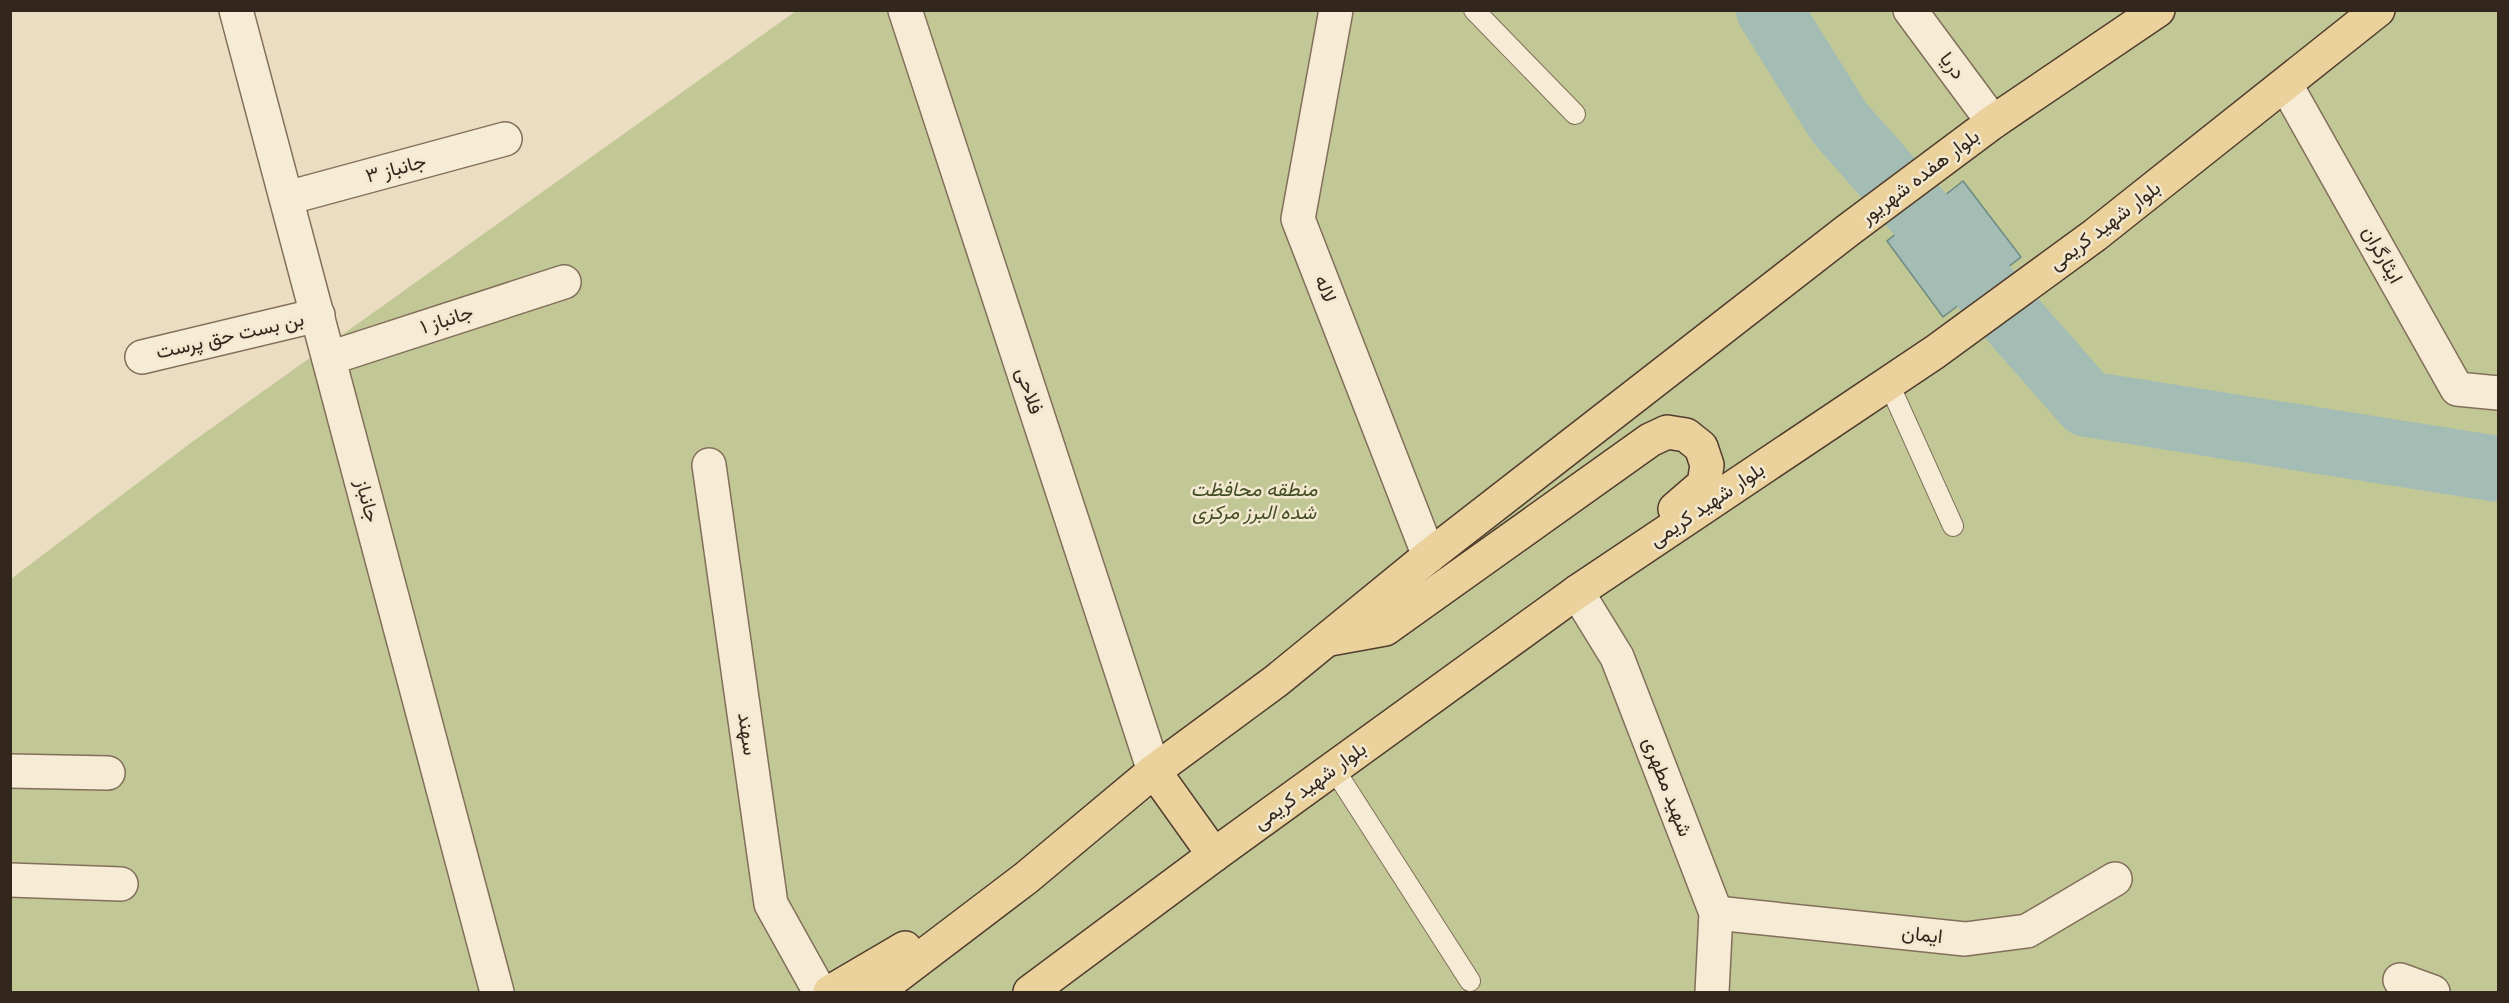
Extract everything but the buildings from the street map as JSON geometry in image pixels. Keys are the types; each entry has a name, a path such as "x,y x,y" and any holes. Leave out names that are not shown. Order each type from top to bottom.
{"main road":[{"path":"1994,122 2158,10"},
{"name":"بلوار شهید کریمی","path":"1030,993 1214,855 1577,592 1935,352 2095,235 2378,10"},
{"name":"بلوار هفده شهریور","path":"1429,556 1847,231 1994,122"},
{"path":"1328,640 1384,629 1650,440 1667,432 1686,435 1701,447 1707,465 1704,484 1577,592"},
{"path":"876,993 1026,878 1154,771 1328,640 1429,556"},
{"path":"1154,771 1214,855"},
{"path":"830,993 1026,878"}],"street":[{"name":"جانباز","path":"236,10 497,993"},
{"name":"فلاحی","path":"904,10 1154,771"},
{"name":"لاله","path":"1336,10 1298,219 1429,556"},
{"name":"دریا","path":"1910,10 1994,122"},
{"name":"ایثارگران","path":"2286,85 2457,389 2499,393"},
{"name":"جانباز ۳","path":"287,198 505,140"},
{"name":"جانباز ۱","path":"330,358 564,282"},
{"name":"بن بست حق پرست","path":"142,357 318,315"},
{"name":"سهند","path":"709,465 771,904 820,993"},
{"name":"شهید مطهری","path":"1577,592 1617,657 1716,913 1712,993"},
{"path":"10,771 108,773"},
{"name":"ایمان","path":"1716,913 1965,939 2027,932 2115,879"},
{"path":"10,880 121,884"},
{"path":"1042,993 1087,950"},
{"path":"2400,980 2433,993"}],"lane":[{"path":"1474,10 1575,114"},
{"path":"1888,384 1953,526"},
{"path":"1334,769 1470,981"}],"green space":[{"name":"منطقه محافظت شده البرز مرکزی","path":"796,11 2498,11 2498,992 11,992 11,579 192,442"}],"water":[{"path":"1963,181 2021,257 1943,317 1887,241"}],"waterway":[{"path":"1769,10 1839,122 2087,404 2498,469"}]}
